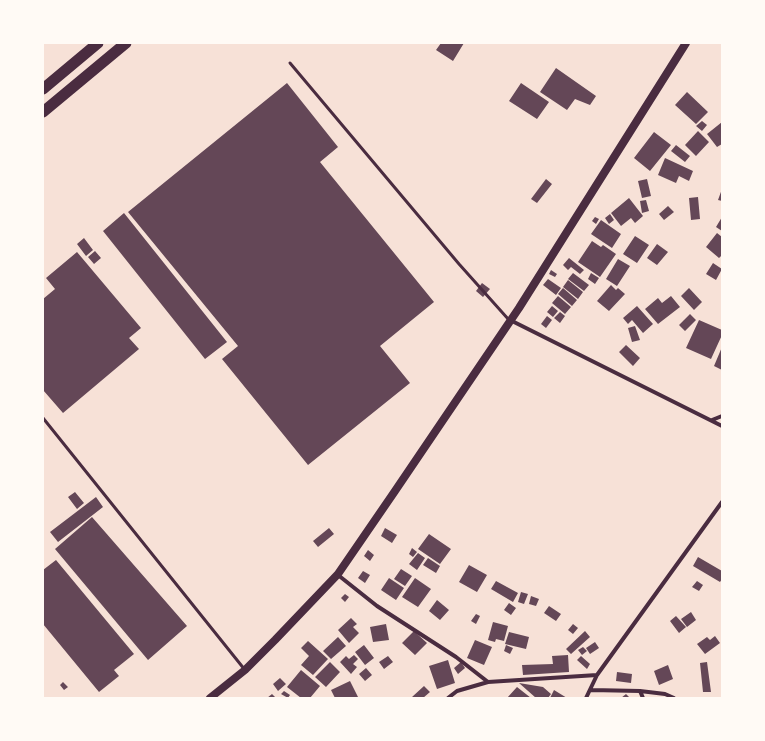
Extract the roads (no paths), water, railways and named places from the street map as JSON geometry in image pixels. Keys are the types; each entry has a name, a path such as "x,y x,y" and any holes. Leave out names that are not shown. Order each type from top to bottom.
{"highway":[{"path":"43,89 98,43"},
{"path":"43,112 126,43"}],"main road":[{"path":"210,698 244,670 275,640 338,574 510,320 686,43"}],"street":[{"path":"510,320 722,426"},
{"path":"712,420 722,416"},
{"path":"586,698 597,675 722,502"},
{"path":"338,574 377,606 456,657 488,682"},
{"path":"448,698 457,691 488,682 597,675"},
{"path":"591,690 640,691 665,694 674,698"},
{"path":"640,691 643,698"}],"lane":[{"path":"290,63 459,264 510,320"},
{"path":"43,418 244,670"}]}
